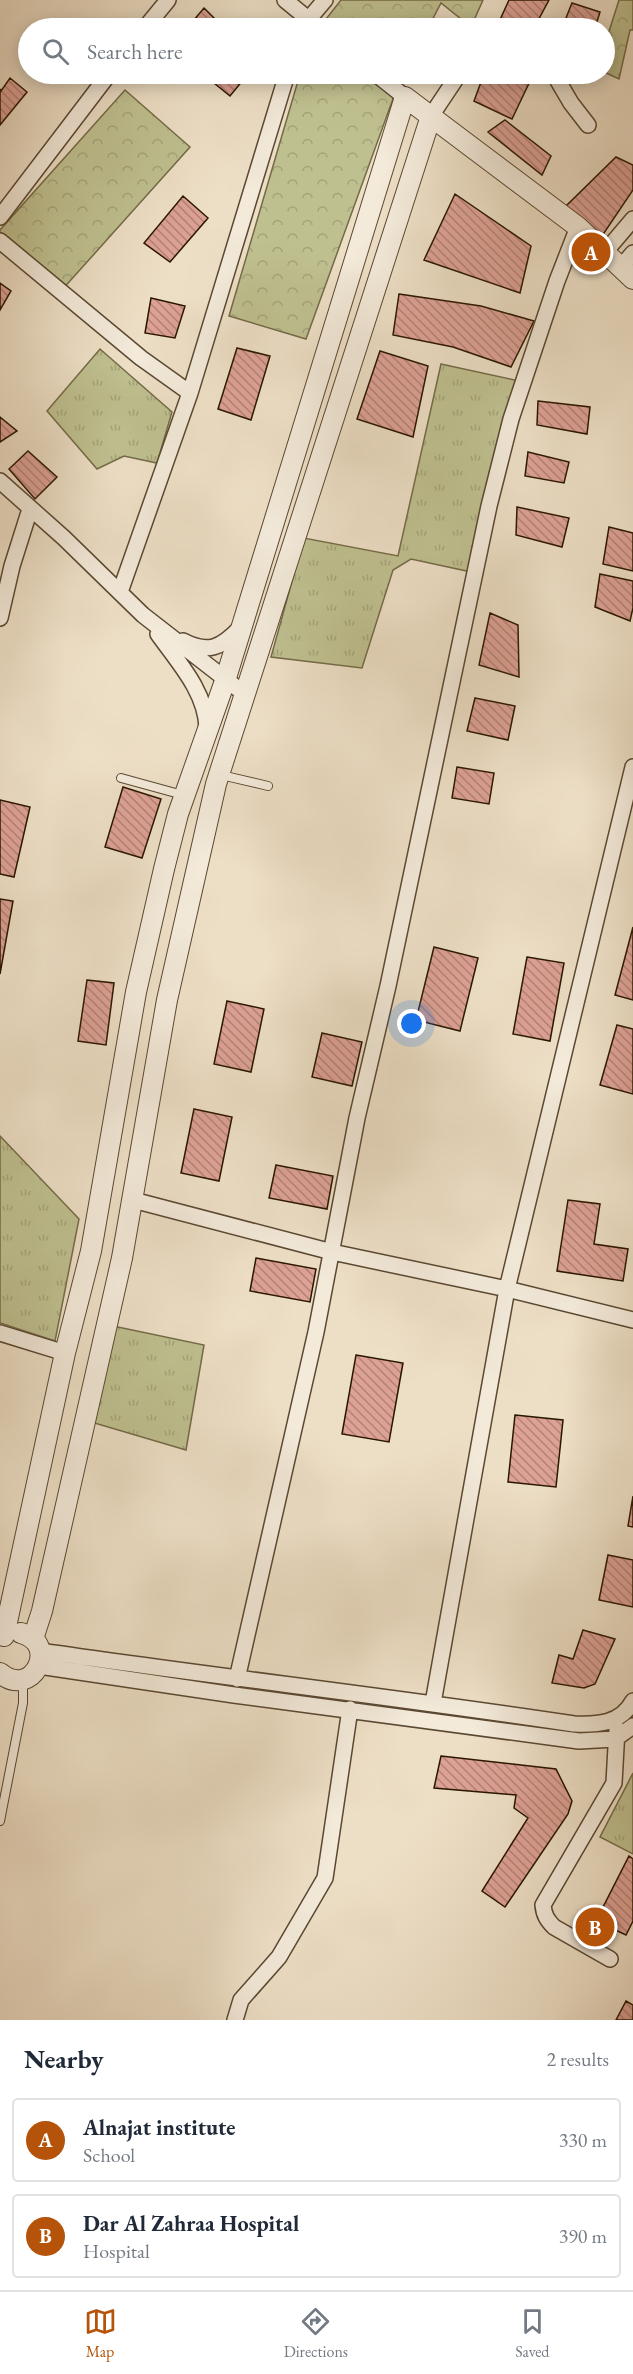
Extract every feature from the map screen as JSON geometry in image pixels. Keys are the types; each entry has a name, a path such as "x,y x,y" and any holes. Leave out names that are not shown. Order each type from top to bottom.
{"street":[{"path":"153,18 168,0"},
{"path":"285,0 303,18"},
{"path":"315,18 325,0"},
{"path":"0,217 101,84"},
{"path":"120,592 190,393 284,84"},
{"path":"389,84 578,227 605,252 629,266"},
{"path":"0,1673 14,1680 30,1677 37,1652 42,1611 122,1258 179,941 219,774 431,116 452,84"},
{"path":"560,84 588,125"},
{"path":"405,97 225,681 185,796 148,930 91,1251 65,1353 2,1638 19,1633 37,1652 330,1707 579,1741 615,1739 633,1726"},
{"path":"605,252 633,219"},
{"path":"237,1679 316,1332 357,1118 388,986 489,506 511,419 531,356 578,227"},
{"path":"0,241 141,358 190,393"},
{"path":"0,481 143,615 225,681 246,695"},
{"path":"0,618 12,566 30,509"},
{"path":"143,615 173,636 193,646 208,649 230,639 240,628"},
{"path":"143,615 196,688 207,726 205,738"},
{"path":"433,1702 507,1289 633,767"},
{"path":"133,1200 332,1252 507,1289 633,1320"},
{"path":"91,1251 122,1258"},
{"path":"0,1333 65,1353"},
{"path":"37,1652 433,1702 574,1724 593,1724 619,1718"},
{"path":"330,1707 332,1691"},
{"path":"610,1959 554,1927 548,1921 543,1905 614,1783 615,1739 619,1718 633,1701"},
{"path":"235,2020 241,2000 279,1958 325,1878 350,1709"}],"lane":[{"path":"219,774 268,786"},
{"path":"122,778 185,796"},
{"path":"0,1821 23,1703 23,1680"}],"green space":[{"path":"341,0 483,0 475,18 460,18 441,3 433,18 327,18"},
{"path":"619,0 633,0 633,30 630,30 619,79 615,77 613,18"},
{"path":"297,84 401,84 394,96 306,339 229,316"},
{"path":"125,90 190,147 61,291 0,237 0,230"},
{"path":"100,349 172,412 157,463 124,456 97,469 47,411"},
{"path":"441,364 519,381 476,573 411,559 393,570 362,668 271,657 304,538 398,556"},
{"path":"0,1136 79,1219 55,1341 0,1323"},
{"path":"113,1326 204,1345 186,1450 91,1422"},
{"path":"633,1773 633,1854 600,1837"}],"building":[{"path":"509,0 549,0 539,18 501,18"},
{"path":"572,3 600,12 598,18 566,18"},
{"path":"204,8 214,18 196,18"},
{"path":"10,78 27,92 0,125 0,89 1,91"},
{"path":"215,84 240,84 230,96"},
{"path":"480,84 529,84 512,119 474,101"},
{"path":"505,120 551,156 542,175 488,132"},
{"path":"616,157 633,165 633,190 602,236 566,206"},
{"path":"455,194 531,246 520,293 424,260"},
{"path":"183,196 208,218 170,262 144,243"},
{"path":"0,283 11,291 0,310"},
{"path":"399,294 481,306 534,321 511,367 453,347 393,335"},
{"path":"151,298 185,306 175,338 145,333"},
{"path":"237,348 270,356 251,420 218,409"},
{"path":"380,351 428,366 413,437 357,419"},
{"path":"538,401 590,407 587,434 537,425"},
{"path":"0,417 17,431 0,442"},
{"path":"28,451 57,477 35,499 9,469"},
{"path":"528,452 569,462 564,483 525,476"},
{"path":"517,507 569,518 562,547 516,535"},
{"path":"609,527 633,533 633,571 603,564"},
{"path":"600,574 633,581 633,608 630,621 595,607"},
{"path":"490,613 518,625 519,677 479,665"},
{"path":"475,698 515,706 508,740 467,731"},
{"path":"457,767 494,773 489,804 452,798"},
{"path":"123,787 161,799 142,858 105,847"},
{"path":"0,800 30,807 14,877 0,874"},
{"path":"0,899 13,901 0,974"},
{"path":"633,927 633,1000 615,995"},
{"path":"434,947 478,958 460,1031 416,1020"},
{"path":"527,957 564,963 550,1041 513,1034"},
{"path":"87,980 114,983 106,1045 78,1041"},
{"path":"227,1001 264,1009 251,1072 214,1064"},
{"path":"617,1025 633,1029 633,1094 600,1085"},
{"path":"322,1033 362,1042 352,1086 312,1077"},
{"path":"194,1109 232,1117 219,1181 181,1173"},
{"path":"276,1165 333,1176 327,1209 269,1198"},
{"path":"568,1200 600,1204 594,1244 628,1249 623,1281 557,1271"},
{"path":"256,1258 316,1269 310,1302 250,1291"},
{"path":"356,1355 403,1363 389,1442 342,1434"},
{"path":"515,1415 563,1420 556,1487 508,1482"},
{"path":"633,1496 633,1527 628,1526"},
{"path":"608,1555 633,1560 633,1607 599,1600"},
{"path":"583,1630 615,1639 595,1684 584,1688 552,1683 559,1655 573,1659"},
{"path":"441,1756 556,1769 572,1801 568,1814 505,1907 482,1891 528,1818 514,1808 516,1795 434,1788"},
{"path":"629,1856 633,1859 633,1921 626,1935 596,1921"},
{"path":"626,2001 633,2005 633,2020 616,2020"}],"place":[{"name":"Alnajat institute","path":"591,252"},
{"name":"Dar Al Zahraa Hospital","path":"595,1927"}]}
